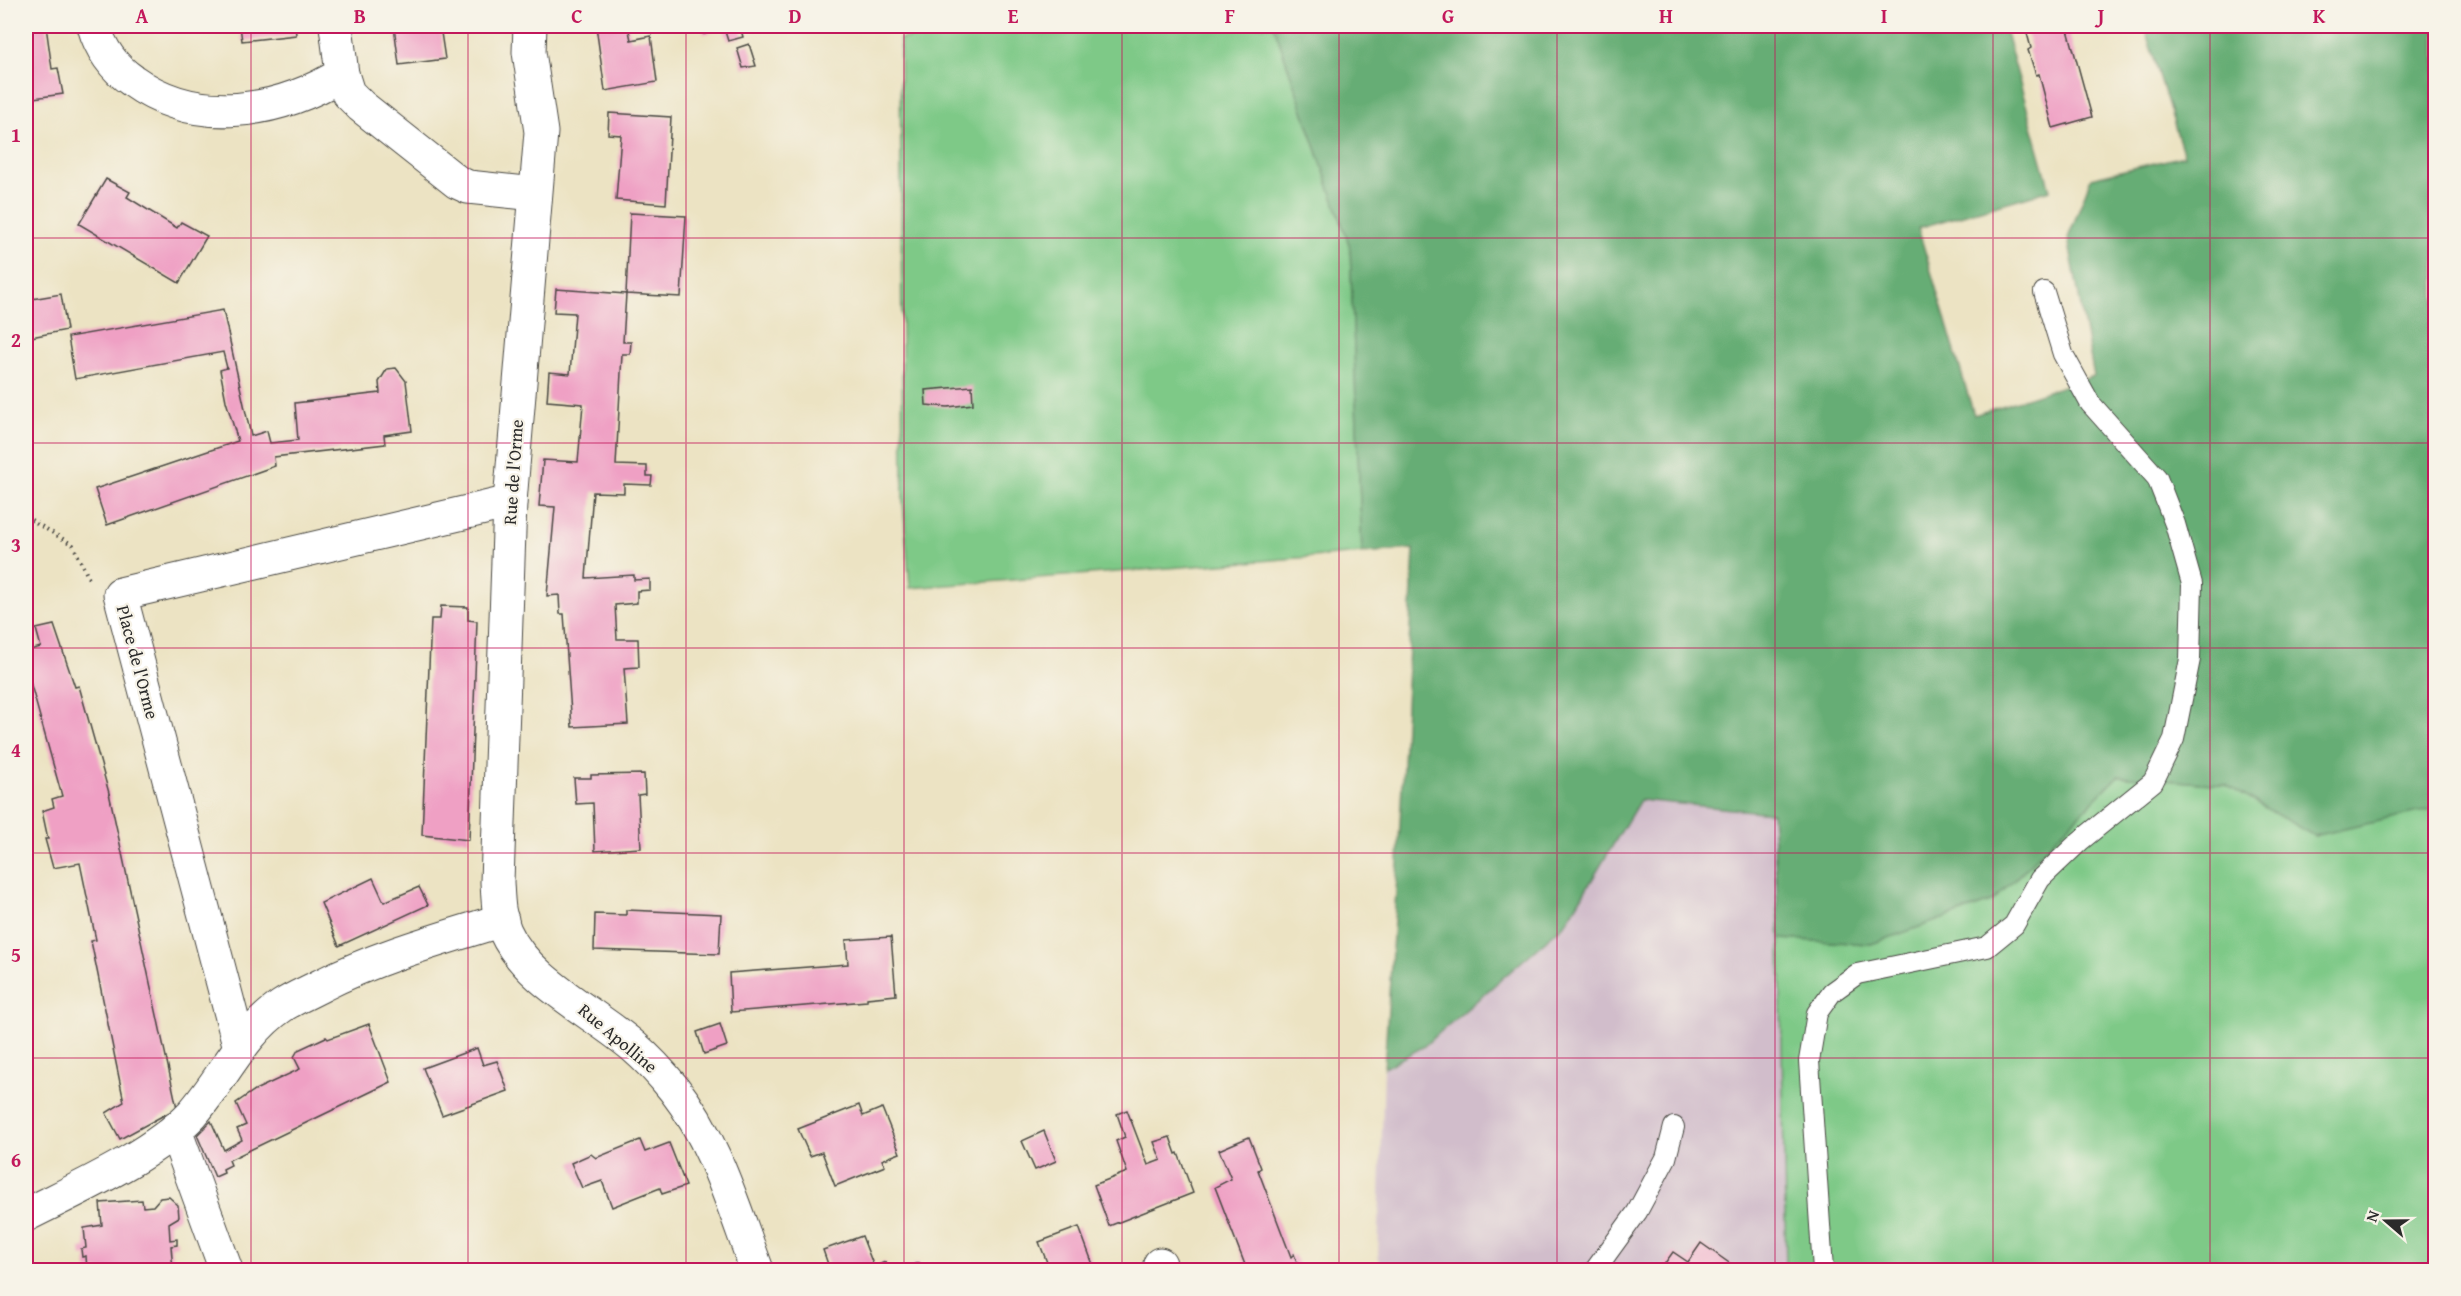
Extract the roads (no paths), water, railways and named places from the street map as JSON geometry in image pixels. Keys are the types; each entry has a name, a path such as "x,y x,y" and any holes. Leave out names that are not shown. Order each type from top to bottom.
{"street":[{"path":"94,26 101,45 124,75 148,92 173,103 196,108 229,111 261,108 316,90 342,74"},
{"path":"336,26 342,74 348,93 361,106 457,182 474,187 535,194"},
{"name":"Rue de l'Orme","path":"502,920 498,909 497,882 510,502 541,125 529,52 530,26"},
{"name":"Place de l'Orme","path":"240,1048 120,594 510,502"},
{"path":"26,1215 145,1151 175,1130 193,1113 240,1048 265,1020 282,1006 353,969 435,940 502,920"},
{"name":"Rue Apolline","path":"502,920 514,946 527,963 554,987 633,1046 687,1106 714,1159 757,1270"},
{"path":"175,1130 226,1270"}],"lane":[{"path":"1823,1270 1809,1060 1817,1013 1832,992 1857,974 1987,947 2014,926 2040,879 2080,841 2153,782 2174,739 2190,659 2192,584 2175,524 2157,478 2090,403 2063,354 2044,292"},
{"path":"1595,1270 1637,1212 1666,1158 1674,1127"}]}
